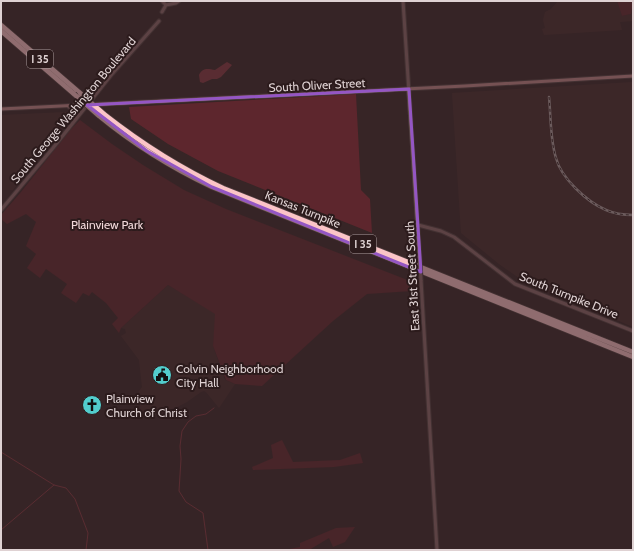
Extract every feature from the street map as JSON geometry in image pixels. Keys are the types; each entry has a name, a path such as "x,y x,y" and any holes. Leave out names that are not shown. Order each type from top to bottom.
{"highway":[{"name":"Kansas Turnpike","path":"1,25 104,114 139,140 195,174 223,188 633,352"},
{"name":"Kansas Turnpike","path":"1,31 111,126 181,171 212,187 633,357"}],"main road":[{"name":"South Oliver Street","path":"1,109 409,89 633,76"}],"street":[{"path":"162,1 166,5"},
{"path":"162,12 166,5 179,1"},
{"name":"East 31st Street South","path":"403,1 437,550"},
{"name":"South George Washington Boulevard","path":"1,210 112,74 160,21"},
{"path":"68,106 74,111 75,120"},
{"name":"South Turnpike Drive","path":"418,225 441,231 454,237 515,284 633,332"}],"highlighted area":[{"path":"409,89 421,272 212,187 147,151 87,105"}],"shaded area":[{"path":"558,1 617,1 622,16 631,14 633,7 633,21 620,22 622,30 544,35 542,29 545,28 543,20 545,12 551,9"},
{"path":"227,62 232,65 221,77 203,83 200,82 199,75 202,71 206,69 215,70"},
{"path":"633,82 633,327 519,278 461,233 452,93"},
{"path":"66,112 70,117 13,190 1,190 1,115"},
{"path":"168,285 216,314 213,346 225,380 235,384 219,408 204,391 175,408 156,415 141,417 139,391 142,387 139,360 121,336 126,333 125,329 121,328"}],"green space":[{"path":"617,1 633,2 631,14 622,16"},
{"path":"356,94 361,190 370,199 372,233 218,171 168,144 131,119 129,107"},
{"name":"Plainview Park","path":"80,120 143,165 184,190 226,209 410,281 412,291 367,294 333,321 262,386 235,384 226,380 213,346 215,314 168,285 121,328 119,333 112,324 118,318 106,303 92,292 89,296 83,293 76,303 61,293 67,284 46,269 40,278 27,268 36,254 26,246 36,222 26,214 7,224 1,219 1,215"},
{"path":"282,440 293,462 340,460 360,453 363,463 334,467 253,470 252,467 273,458 271,445"},
{"path":"355,527 345,542 333,547 329,538 309,550 284,550 300,547 300,543 336,528"}],"waterway":[{"path":"208,550 203,513 186,502 179,491 181,459 180,446 182,431 188,422 196,416 206,414 214,408"},
{"path":"1,452 54,485 66,488 75,499 88,533 86,550"},
{"path":"1,530 54,485"}],"railway":[{"path":"549,97 553,143 556,158 563,173 583,195 599,206 616,213 633,215"}],"place":[{"name":"Colvin Neighborhood City Hall","path":"162,375"},
{"name":"Plainview Church of Christ","path":"92,405"}]}
